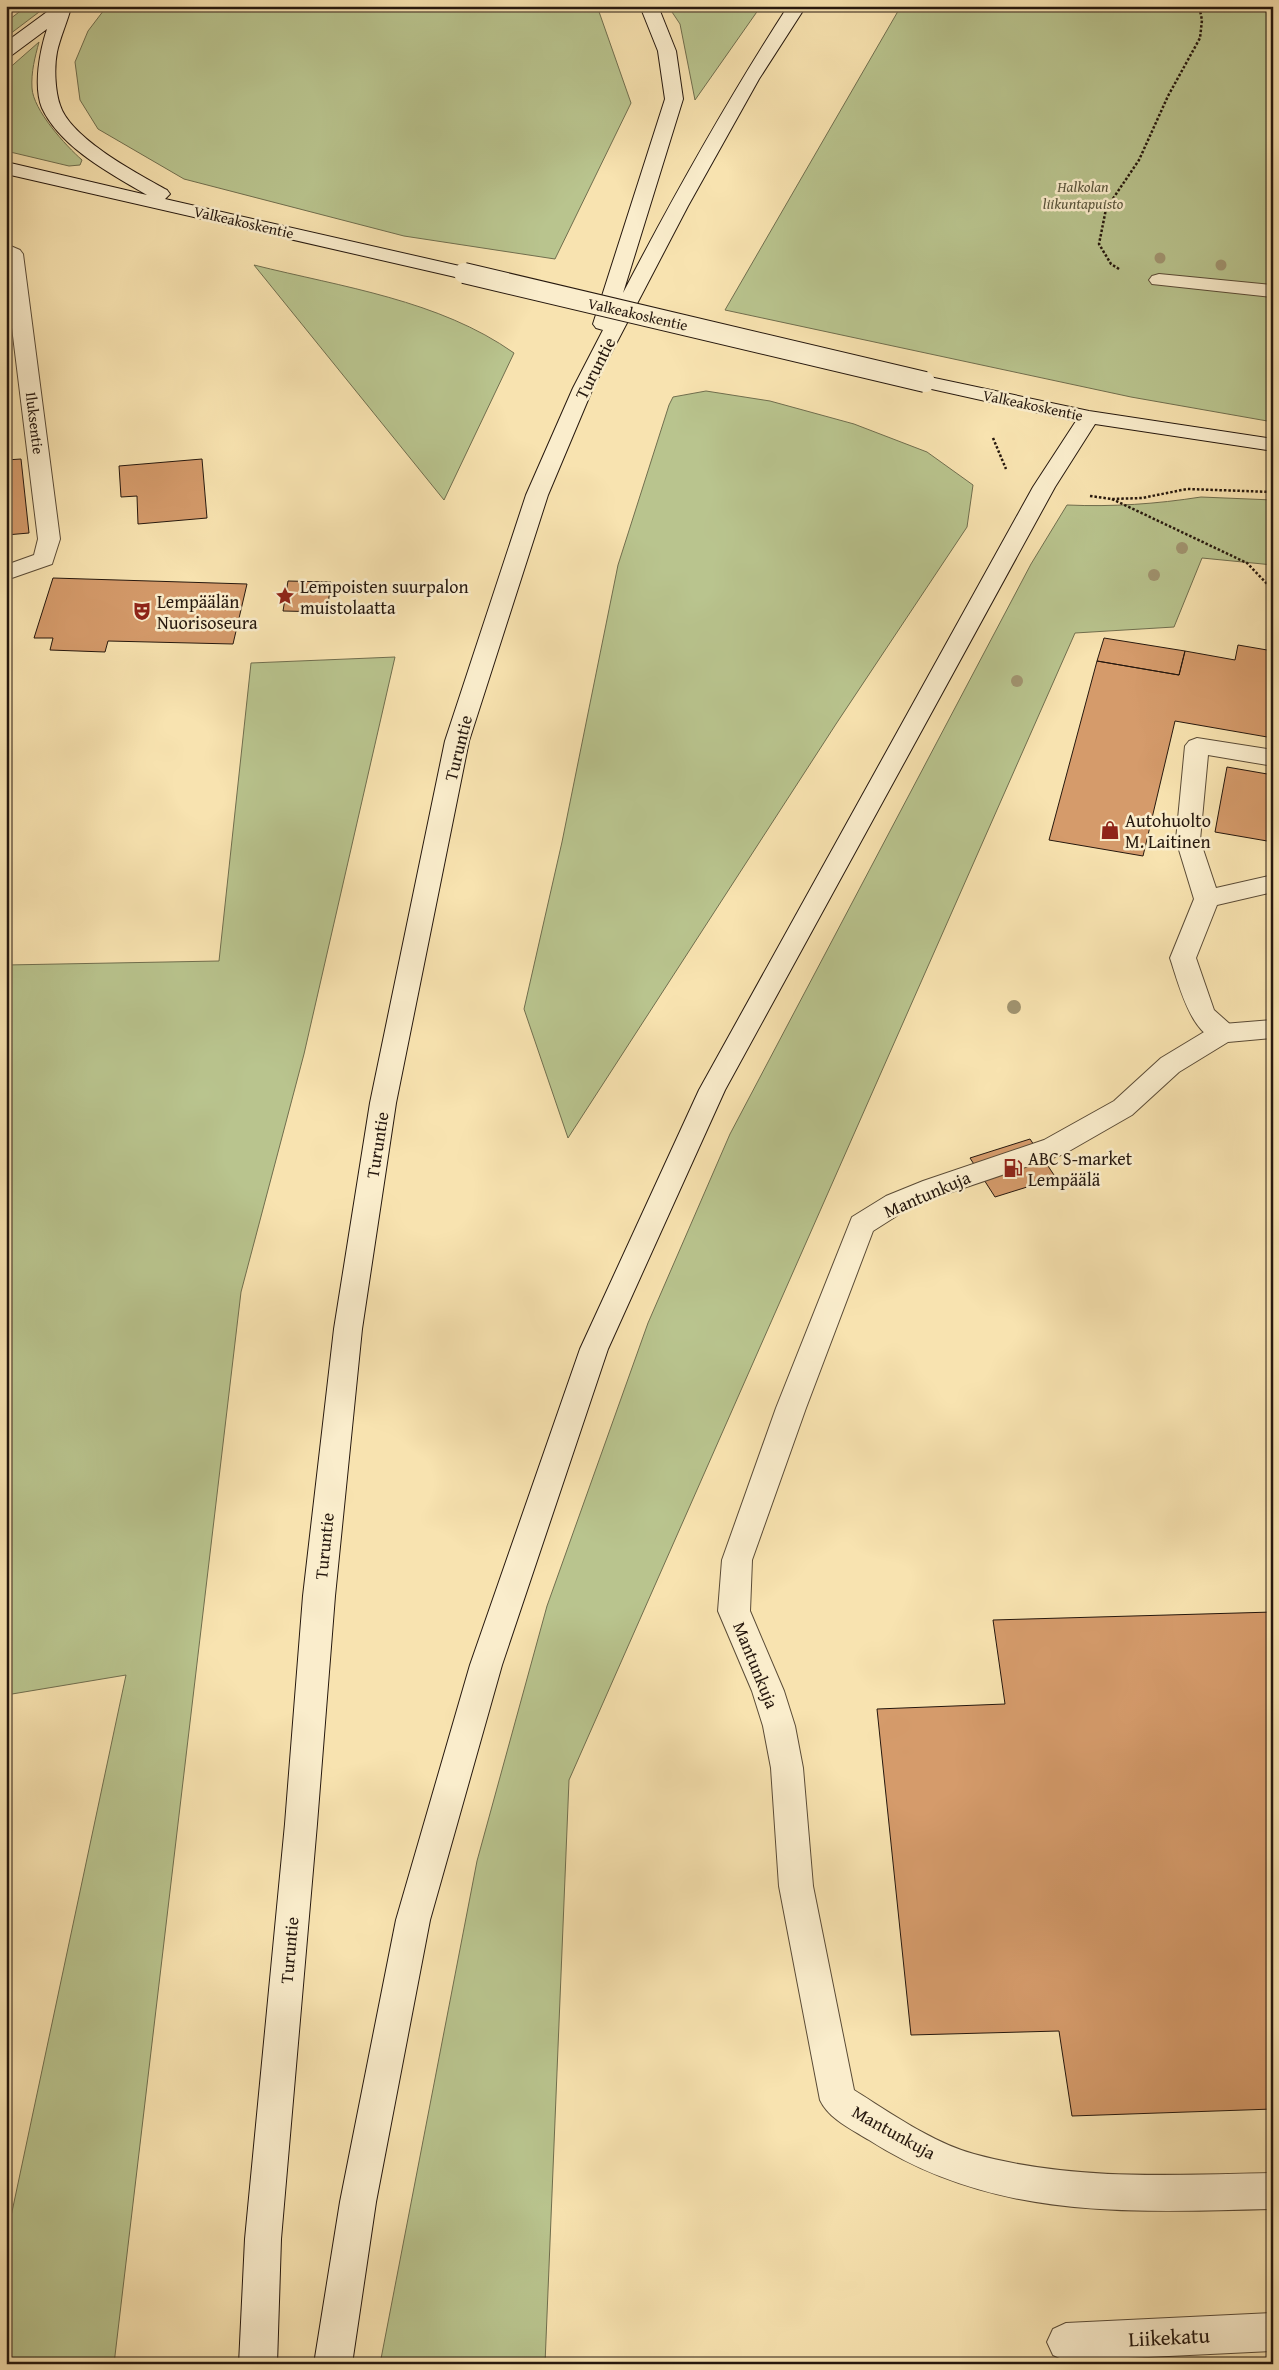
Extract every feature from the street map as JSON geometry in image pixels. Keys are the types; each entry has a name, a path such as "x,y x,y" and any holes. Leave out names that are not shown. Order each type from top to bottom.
{"main road":[{"path":"583,388 674,99 672,65 648,6"},
{"name":"Turuntie","path":"258,2364 263,2239 301,1824 319,1596 348,1330 383,1103 457,741 537,495 583,388 678,206 750,79 797,6"},
{"path":"6,51 64,8"},
{"path":"64,8 48,53 48,88 52,107 59,120 71,135 118,170 185,208"},
{"name":"Valkeakoskentie","path":"6,168 185,208 925,382 1089,417 1273,446"},
{"name":"Iluksentie","path":"6,250 13,254 49,539 44,560 6,573"},
{"path":"1159,280 1273,291"},
{"path":"333,2364 358,2202 413,1920 486,1665 594,1349 712,1090 1044,487 1089,417"},
{"path":"1223,1033 1203,1015 1182,958 1207,899 1188,840 1197,746 1273,758"},
{"path":"1207,899 1273,883"},
{"name":"Mantunkuja","path":"1273,1029 1223,1033 1170,1065 1123,1108 1054,1147 933,1188 896,1203 862,1225 791,1408 737,1560 734,1611 765,1683 779,1726 787,1768 796,1886 838,2100 901,2140 971,2171 989,2175 1052,2188 1143,2194 1273,2190"},
{"name":"Liikekatu","path":"1067,2353 1273,2332"}],"path":[{"path":"1159,280 1127,274 1111,264 1099,244 1106,209 1139,160 1168,96 1200,38 1202,20 1199,6"},
{"path":"1112,499 1247,563 1273,590"}],"green space":[{"path":"27,6 47,6 6,37 6,22"},
{"path":"107,6 597,6 631,103 555,259 404,236 184,179 98,129 80,100 75,62 88,31"},
{"path":"668,6 761,6 695,100 680,24"},
{"name":"Halkolan liikuntapuisto","path":"901,6 1273,6 1273,422 1131,397 725,310"},
{"path":"39,42 32,76 34,97 51,127 82,160 80,165 69,166 6,151 6,71"},
{"path":"254,265 389,297 422,308 454,320 485,335 514,353 444,500"},
{"path":"706,391 770,401 854,424 927,452 973,485 967,527 836,724 568,1138 524,1009 562,842 618,565 673,397"},
{"path":"1201,497 1273,500 1273,565 1202,558 1174,627 1075,633 569,1780 545,2364 380,2364 477,1861 547,1606 648,1323 730,1134 1031,564 1067,505 1101,506"},
{"path":"395,657 304,1054 241,1292 114,2364 6,2364 6,2240 126,1675 6,1695 6,965 219,961 251,663"}],"building":[{"path":"21,459 29,533 6,535 6,460"},
{"path":"202,459 207,518 138,524 137,496 121,497 119,466"},
{"name":"Lempäälän Nuorisoseura","path":"53,578 247,584 233,644 108,641 105,652 50,650 53,638 34,638"},
{"path":"288,581 331,582 327,612 283,611"},
{"path":"1104,638 1185,651 1179,675 1097,661"},
{"path":"1238,645 1273,651 1273,738 1175,721 1143,856 1049,840 1097,661 1179,675 1185,651 1235,660"},
{"path":"1227,767 1273,775 1273,842 1215,832"},
{"name":"ABC S-market Lempäälä","path":"1030,1139 1056,1178 995,1197 970,1158"},
{"path":"1273,1612 1273,2109 1072,2116 1059,2031 911,2035 877,1709 1005,1704 993,1620"}],"place":[{"name":"Lempoisten suurpalon muistolaatta","path":"285,596"},
{"name":"Lempäälän Nuorisoseura","path":"142,611"},
{"name":"Autohuolto M. Laitinen","path":"1110,830"},
{"name":"ABC S-market Lempäälä","path":"1013,1168"}]}
